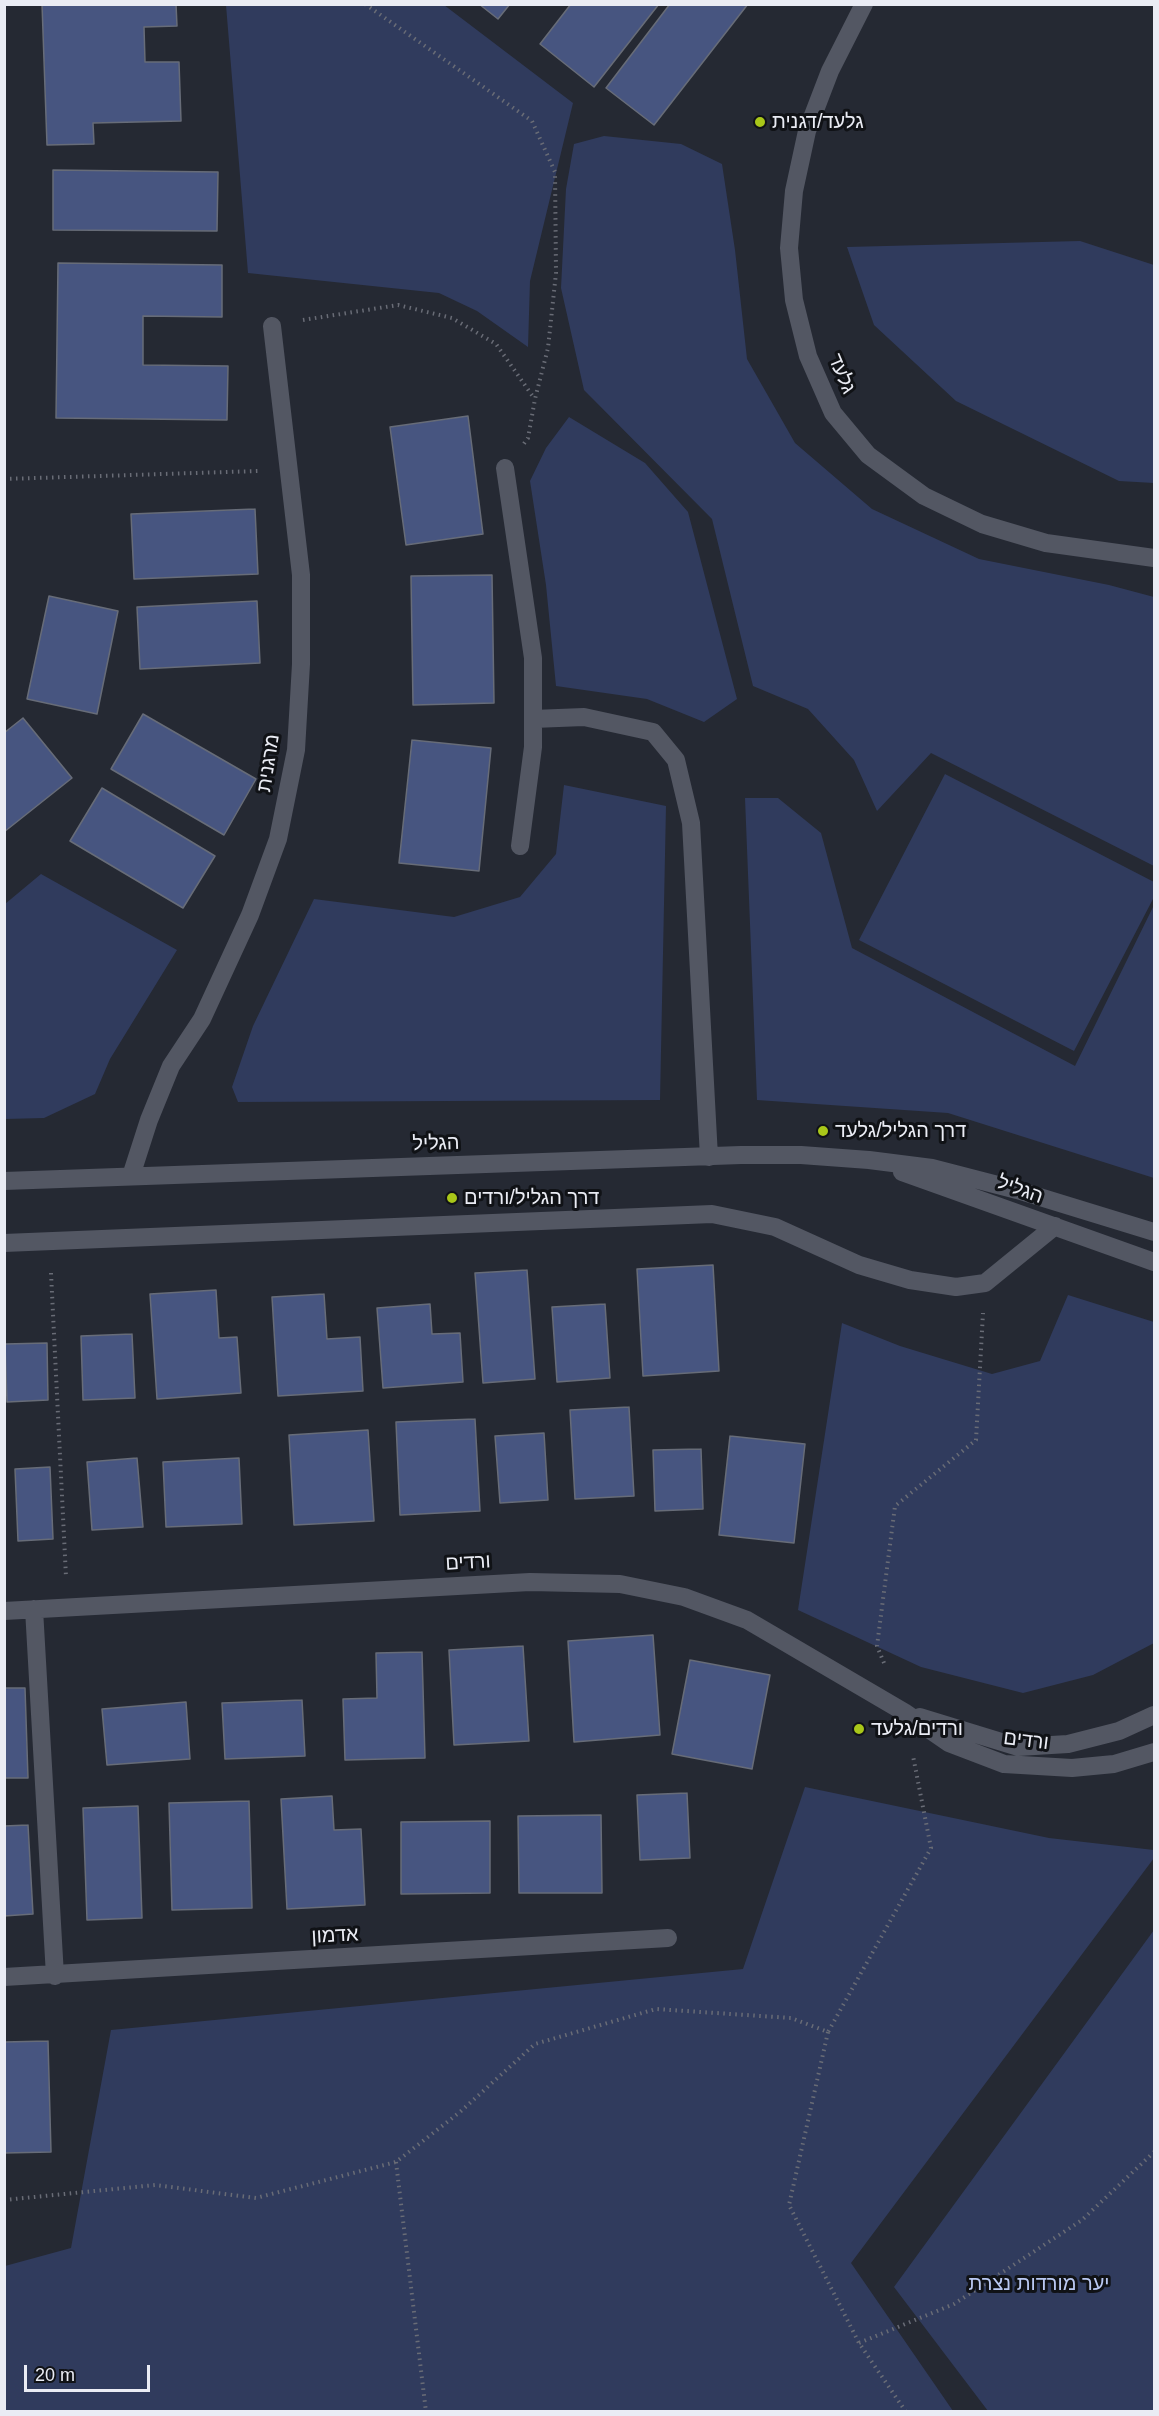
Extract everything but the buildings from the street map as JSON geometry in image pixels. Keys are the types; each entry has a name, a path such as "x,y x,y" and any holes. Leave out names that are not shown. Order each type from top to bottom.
{"street":[{"name":"גלעד","path":"864,4 830,71 807,131 794,191 789,248 794,300 808,356 833,413 868,455 924,496 982,524 1046,543 1155,558"},
{"name":"מרגנית","path":"131,1176 149,1120 171,1066 202,1018 250,915 278,839 296,750 301,664 301,575 272,326"},
{"path":"505,468 533,658 533,747 520,846"},
{"path":"533,719 584,717 653,732 676,760 691,823 709,1157"},
{"name":"הגליל","path":"4,1181 801,1155 932,1168 1017,1190 1155,1232"},
{"name":"הגליל","path":"869,1160 1155,1262"},
{"path":"4,1243 712,1214 775,1227 859,1265 910,1280 956,1287 985,1282 1055,1226"},
{"name":"ורדים","path":"4,1611 531,1582 620,1584 684,1597 747,1620 904,1712 949,1743 1004,1764 1072,1768 1114,1764 1155,1752"},
{"path":"34,1609 55,1976"},
{"name":"ורדים","path":"904,1712 1018,1747 1068,1744 1119,1731 1155,1715"},
{"name":"אדמון","path":"4,1977 55,1976 668,1938"}],"path":[{"path":"365,4 532,121 555,172 556,273 548,348 528,438 505,468"},
{"path":"272,326 398,305 452,318 496,344 535,399"},
{"path":"4,479 289,470"},
{"path":"49,1241 67,1608"},
{"path":"906,2412 859,2343 789,2205 828,2032 931,1848 904,1712 877,1646 895,1506 976,1440 985,1282"},
{"path":"4,2200 155,2186 256,2198 396,2162 460,2112 535,2044 656,2008 791,2018 828,2032"},
{"path":"859,2343 954,2304 1082,2220 1155,2152"},
{"path":"396,2162 426,2412"}],"green space":[{"path":"226,5 444,5 573,103 530,281 528,347 477,311 439,293 248,273"},
{"path":"604,136 681,144 722,164 735,250 747,359 795,443 872,509 979,559 1109,585 1154,597 1154,866 931,753 877,811 854,760 808,709 753,686 712,519 584,390 561,288 566,189 574,144"},
{"path":"1080,241 1154,265 1154,483 1119,481 956,401 874,325 847,247"},
{"path":"569,417 645,463 688,512 737,699 704,722 647,699 556,686 546,585 530,481 546,448"},
{"path":"945,774 1154,882 1154,897 1074,1051 859,940"},
{"path":"564,785 666,806 660,1100 238,1102 232,1087 253,1026 314,899 454,917 520,897 556,854"},
{"path":"745,798 778,798 821,833 852,948 1075,1066 1154,905 1154,1178 948,1113 757,1100"},
{"path":"41,874 177,950 110,1059 95,1094 44,1118 5,1119 5,904"},
{"path":"1068,1295 1154,1322 1154,1643 1093,1675 1023,1693 921,1667 798,1610 842,1323 900,1346 992,1374 1040,1361"},
{"path":"805,1787 1049,1838 1154,1850 1154,1858 851,2263 953,2411 5,2411 5,2266 71,2248 111,2030 743,1969"},
{"name":"יער מורדות נצרת","path":"1154,1930 1154,2411 988,2411 894,2287"}],"place":[{"name":"גלעד/דגנית","path":"760,122"},
{"name":"דרך הגליל/גלעד","path":"823,1131"},
{"name":"דרך הגליל/ורדים","path":"452,1198"},
{"name":"ורדים/גלעד","path":"859,1729"}]}
